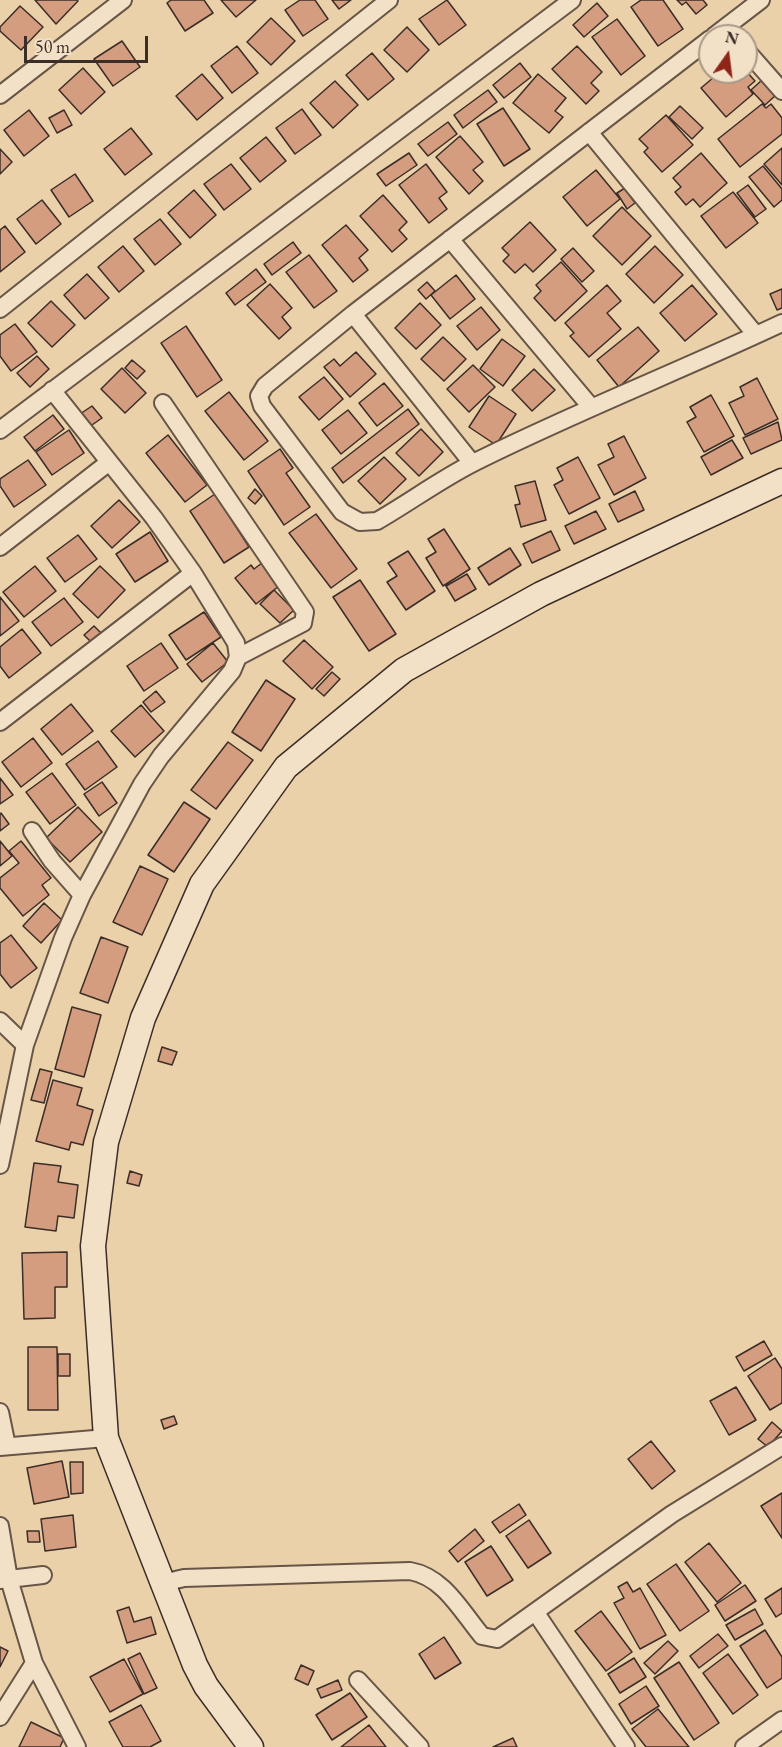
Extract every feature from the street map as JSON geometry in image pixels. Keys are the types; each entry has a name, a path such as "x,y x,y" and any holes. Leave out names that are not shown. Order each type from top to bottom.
{"street":[{"path":"0,94 123,0"},
{"path":"0,309 389,0"},
{"path":"0,430 572,0"},
{"path":"735,24 761,0"},
{"path":"698,48 353,314 265,386 259,396 262,406 342,512 360,522 377,521 472,463 591,407 782,323"},
{"path":"758,64 782,91"},
{"path":"590,132 756,335"},
{"path":"450,239 591,407"},
{"path":"353,314 472,463"},
{"path":"0,1166 25,1045 63,938 82,895 142,784 161,756 232,671 238,657 236,643 193,573 154,518 52,390"},
{"path":"163,403 305,612 303,623 238,657"},
{"path":"0,547 108,463"},
{"path":"251,1747 206,1686 106,1438 93,1246 106,1142 142,1018 202,884 286,767 404,669 541,594 782,481"},
{"path":"0,722 193,573"},
{"path":"32,831 52,861 82,895"},
{"path":"0,1022 25,1045"},
{"path":"0,1412 4,1446 106,1438"},
{"path":"163,1583 184,1578 410,1572 424,1574 437,1581 482,1636 489,1639 503,1636 672,1514 782,1446"},
{"path":"0,1526 4,1580 34,1663 77,1747"},
{"path":"4,1580 43,1575"},
{"path":"536,1613 626,1747"},
{"path":"0,1718 34,1663"},
{"path":"358,1680 420,1747"},
{"path":"744,1747 782,1720"}],"building":[{"path":"35,0 77,0 78,1 56,24"},
{"path":"171,0 204,0 213,13 185,31 167,3"},
{"path":"221,0 256,0 236,17"},
{"path":"300,0 315,0 328,19 303,36 285,10"},
{"path":"332,0 351,0 339,9"},
{"path":"447,0 466,25 439,45 419,19"},
{"path":"641,0 663,0 683,29 658,46 631,7"},
{"path":"677,0 703,0 707,5 696,14 686,2 682,5"},
{"path":"597,3 608,16 584,37 573,25"},
{"path":"20,6 43,27 21,50 0,31 0,27"},
{"path":"271,18 295,41 271,65 247,42"},
{"path":"617,19 645,56 621,75 592,37"},
{"path":"407,27 429,50 407,72 384,50"},
{"path":"122,41 140,67 113,86 94,59"},
{"path":"237,46 258,73 232,93 211,66"},
{"path":"577,46 602,72 591,83 599,91 586,104 552,69"},
{"path":"372,53 394,79 368,100 346,75"},
{"path":"520,63 531,77 504,98 493,85"},
{"path":"83,68 105,92 81,114 59,90"},
{"path":"202,74 223,98 197,120 176,96"},
{"path":"538,74 566,98 555,111 563,117 549,133 513,103"},
{"path":"762,80 776,95 765,105 751,90"},
{"path":"335,81 358,105 333,128 310,103"},
{"path":"706,84 752,84 748,87 753,94 726,117 701,88"},
{"path":"488,90 497,102 463,128 454,115"},
{"path":"762,104 766,108 771,104 782,118 782,134 740,167 718,139"},
{"path":"680,106 703,128 692,139 669,117"},
{"path":"503,108 530,149 504,166 477,124"},
{"path":"302,109 321,135 295,154 276,128"},
{"path":"29,110 49,136 24,156 4,130"},
{"path":"64,110 72,125 57,133 49,118"},
{"path":"666,115 693,145 662,172 644,152 648,148 639,139"},
{"path":"448,122 457,134 428,156 418,144"},
{"path":"131,128 152,154 125,175 104,149"},
{"path":"460,136 483,162 473,170 483,181 469,194 436,157"},
{"path":"266,137 286,161 260,182 240,158"},
{"path":"782,148 782,185 764,164"},
{"path":"0,149 12,162 0,174"},
{"path":"409,153 417,165 386,186 377,174"},
{"path":"701,153 727,183 700,207 693,199 686,205 675,192 681,187 673,178"},
{"path":"231,164 251,189 224,210 204,184"},
{"path":"426,164 447,192 439,198 447,209 429,223 399,185"},
{"path":"763,166 782,189 782,200 774,207 749,177"},
{"path":"596,170 620,199 587,226 563,197"},
{"path":"75,174 93,201 69,217 51,190"},
{"path":"748,185 766,209 755,217 737,193"},
{"path":"625,188 635,203 627,209 617,193"},
{"path":"194,190 216,215 190,238 168,213"},
{"path":"733,192 758,223 726,248 701,216"},
{"path":"383,195 407,222 399,230 407,239 392,252 360,216"},
{"path":"42,200 61,224 36,244 17,219"},
{"path":"622,207 651,236 622,265 593,236"},
{"path":"160,219 181,244 155,265 134,239"},
{"path":"530,222 556,250 533,272 525,264 515,273 503,261 509,255 502,248"},
{"path":"346,225 368,250 359,258 368,270 353,282 322,245"},
{"path":"5,226 25,252 0,272 0,230"},
{"path":"293,242 301,253 272,275 264,264"},
{"path":"123,246 144,271 119,292 98,267"},
{"path":"655,246 683,275 654,303 626,274"},
{"path":"573,248 594,271 582,282 561,259"},
{"path":"309,255 337,291 314,308 286,272"},
{"path":"561,262 587,291 555,321 534,298 541,291 536,285"},
{"path":"256,269 266,282 235,305 226,293"},
{"path":"87,274 109,298 85,319 64,295"},
{"path":"456,275 475,299 450,319 431,295"},
{"path":"427,282 435,291 426,299 418,290"},
{"path":"270,284 292,308 282,317 291,328 279,339 247,305"},
{"path":"607,285 621,301 607,313 621,329 589,357 570,336 574,333 565,323"},
{"path":"692,285 717,314 685,341 660,313"},
{"path":"782,289 782,308 777,310 770,294"},
{"path":"51,301 75,325 52,347 28,323"},
{"path":"420,303 441,325 416,349 395,328"},
{"path":"481,307 500,330 477,350 457,326"},
{"path":"15,324 37,352 11,371 0,356 0,335"},
{"path":"186,326 222,380 197,397 161,343"},
{"path":"638,327 659,351 619,387 597,360"},
{"path":"443,337 466,359 444,381 421,359"},
{"path":"502,339 525,356 503,386 480,369"},
{"path":"356,352 376,374 350,397 324,367 334,359 340,366"},
{"path":"37,356 49,369 30,387 17,373"},
{"path":"132,360 145,371 137,379 125,368"},
{"path":"473,365 495,387 469,412 447,389"},
{"path":"122,368 146,393 125,413 101,389"},
{"path":"534,369 555,390 532,411 512,390"},
{"path":"324,377 343,399 319,420 299,397"},
{"path":"757,378 778,419 745,435 729,403 744,396 740,387"},
{"path":"384,383 403,406 377,426 359,403"},
{"path":"229,392 268,441 244,460 205,411"},
{"path":"711,395 734,436 704,452 687,422 696,417 690,407"},
{"path":"489,396 516,414 496,445 469,427"},
{"path":"92,406 102,418 89,427 80,414"},
{"path":"408,409 419,424 343,483 332,468"},
{"path":"348,410 367,433 341,454 322,430"},
{"path":"53,415 64,429 35,451 24,437"},
{"path":"778,422 782,440 751,454 743,438"},
{"path":"421,429 443,452 419,476 396,453"},
{"path":"69,430 84,453 52,475 36,452"},
{"path":"168,435 207,485 185,502 146,453"},
{"path":"624,436 646,478 614,495 598,465 614,457 608,444"},
{"path":"732,440 743,458 711,475 701,457"},
{"path":"280,449 293,468 286,473 310,507 284,525 248,471"},
{"path":"384,457 406,479 380,504 358,481"},
{"path":"578,457 600,498 569,514 554,485 563,480 557,468"},
{"path":"28,460 46,485 14,507 0,486 0,479"},
{"path":"535,481 546,520 521,527 515,505 520,504 515,486"},
{"path":"255,489 262,496 255,504 248,498"},
{"path":"635,491 644,510 618,522 609,504"},
{"path":"215,494 249,547 224,563 190,511"},
{"path":"119,500 140,522 112,548 91,526"},
{"path":"596,511 606,529 574,544 565,526"},
{"path":"316,514 357,569 331,588 289,533"},
{"path":"444,529 470,569 443,586 426,558 436,552 428,539"},
{"path":"551,531 560,550 532,563 523,544"},
{"path":"150,532 168,561 135,582 116,554"},
{"path":"78,535 97,559 65,582 47,558"},
{"path":"510,548 521,565 489,585 478,568"},
{"path":"408,551 435,591 406,610 387,582 397,576 388,563"},
{"path":"262,563 279,586 256,604 235,578 251,565 254,569"},
{"path":"35,566 56,591 24,617 3,592"},
{"path":"100,566 125,590 98,618 73,594"},
{"path":"467,574 476,589 455,601 446,586"},
{"path":"360,580 396,634 369,651 333,597"},
{"path":"274,590 294,610 280,623 260,604"},
{"path":"0,597 19,621 0,636"},
{"path":"64,598 83,622 51,646 32,622"},
{"path":"204,612 221,637 186,660 169,635"},
{"path":"94,626 102,634 92,643 84,635"},
{"path":"22,629 41,653 9,678 0,666 0,647"},
{"path":"304,640 333,667 312,689 283,661"},
{"path":"161,643 178,668 144,691 127,666"},
{"path":"213,643 228,662 202,682 187,664"},
{"path":"332,672 340,679 324,696 316,689"},
{"path":"266,680 295,699 261,751 232,732"},
{"path":"156,691 165,702 151,712 143,702"},
{"path":"71,704 93,731 62,755 41,729"},
{"path":"141,705 164,731 135,757 111,731"},
{"path":"33,738 52,763 21,787 2,762"},
{"path":"98,741 117,767 85,790 66,764"},
{"path":"228,742 253,760 216,809 191,790"},
{"path":"52,773 76,805 50,824 26,792"},
{"path":"0,778 13,795 0,804"},
{"path":"102,782 117,803 99,816 84,794"},
{"path":"184,802 210,819 174,872 148,855"},
{"path":"78,807 102,832 70,862 46,838"},
{"path":"0,814 9,824 0,831"},
{"path":"0,841 12,856 0,866"},
{"path":"21,841 51,878 42,885 49,895 23,916 0,888 0,878 19,863 9,851"},
{"path":"140,866 168,879 142,935 113,922"},
{"path":"44,903 62,920 41,943 23,926"},
{"path":"11,935 37,968 11,988 0,974 0,943"},
{"path":"101,937 128,947 108,1003 80,993"},
{"path":"72,1007 101,1015 84,1077 55,1069"},
{"path":"162,1047 177,1052 172,1065 158,1061"},
{"path":"40,1069 52,1072 44,1103 31,1100"},
{"path":"53,1080 82,1088 77,1105 93,1110 83,1145 71,1142 69,1150 36,1141"},
{"path":"34,1163 61,1166 58,1182 78,1185 74,1218 58,1216 56,1231 25,1227"},
{"path":"130,1171 142,1175 139,1186 127,1183"},
{"path":"67,1252 67,1287 55,1287 55,1318 24,1319 22,1253"},
{"path":"764,1341 772,1355 744,1371 736,1357"},
{"path":"28,1347 57,1347 58,1410 28,1410"},
{"path":"58,1354 70,1354 70,1376 58,1376"},
{"path":"775,1358 782,1369 782,1403 770,1410 748,1376"},
{"path":"736,1387 756,1420 729,1435 710,1401"},
{"path":"174,1416 177,1424 164,1429 161,1420"},
{"path":"772,1422 782,1431 768,1447 758,1439"},
{"path":"651,1441 675,1471 652,1489 628,1459"},
{"path":"62,1461 69,1497 34,1504 27,1468"},
{"path":"70,1462 83,1462 83,1493 71,1494"},
{"path":"782,1493 782,1538 761,1506"},
{"path":"519,1504 526,1515 500,1533 492,1522"},
{"path":"73,1515 76,1547 45,1551 41,1519"},
{"path":"529,1520 551,1553 528,1568 506,1536"},
{"path":"475,1529 484,1541 458,1562 449,1551"},
{"path":"27,1531 39,1531 40,1542 28,1542"},
{"path":"709,1543 741,1583 717,1602 685,1562"},
{"path":"491,1546 513,1580 487,1596 465,1562"},
{"path":"676,1564 709,1611 680,1631 647,1584"},
{"path":"627,1582 633,1592 640,1588 666,1635 640,1649 614,1603 624,1598 618,1587"},
{"path":"745,1585 756,1601 725,1621 715,1605"},
{"path":"782,1588 782,1613 776,1617 765,1599"},
{"path":"129,1607 134,1622 151,1617 156,1634 127,1643 117,1611"},
{"path":"755,1609 763,1624 735,1640 726,1625"},
{"path":"601,1611 632,1652 606,1671 575,1631"},
{"path":"765,1630 782,1657 782,1678 767,1688 740,1646"},
{"path":"718,1634 728,1646 699,1668 690,1656"},
{"path":"444,1637 461,1663 435,1679 419,1654"},
{"path":"668,1641 678,1651 655,1674 644,1663"},
{"path":"0,1647 8,1651 0,1667"},
{"path":"140,1653 157,1688 144,1694 128,1659"},
{"path":"728,1654 758,1695 733,1714 703,1673"},
{"path":"634,1658 646,1677 620,1693 608,1674"},
{"path":"124,1659 143,1694 110,1712 90,1677"},
{"path":"679,1662 719,1723 694,1740 654,1678"},
{"path":"301,1665 314,1671 308,1685 295,1679"},
{"path":"338,1680 342,1690 321,1698 317,1689"},
{"path":"646,1686 659,1706 631,1724 619,1704"},
{"path":"350,1693 367,1717 332,1740 316,1715"},
{"path":"141,1705 161,1741 150,1747 123,1747 109,1722"},
{"path":"658,1709 689,1747 646,1747 632,1729"},
{"path":"31,1722 64,1738 60,1747 19,1747"},
{"path":"369,1725 386,1747 341,1747"},
{"path":"513,1738 517,1747 493,1747"}]}
